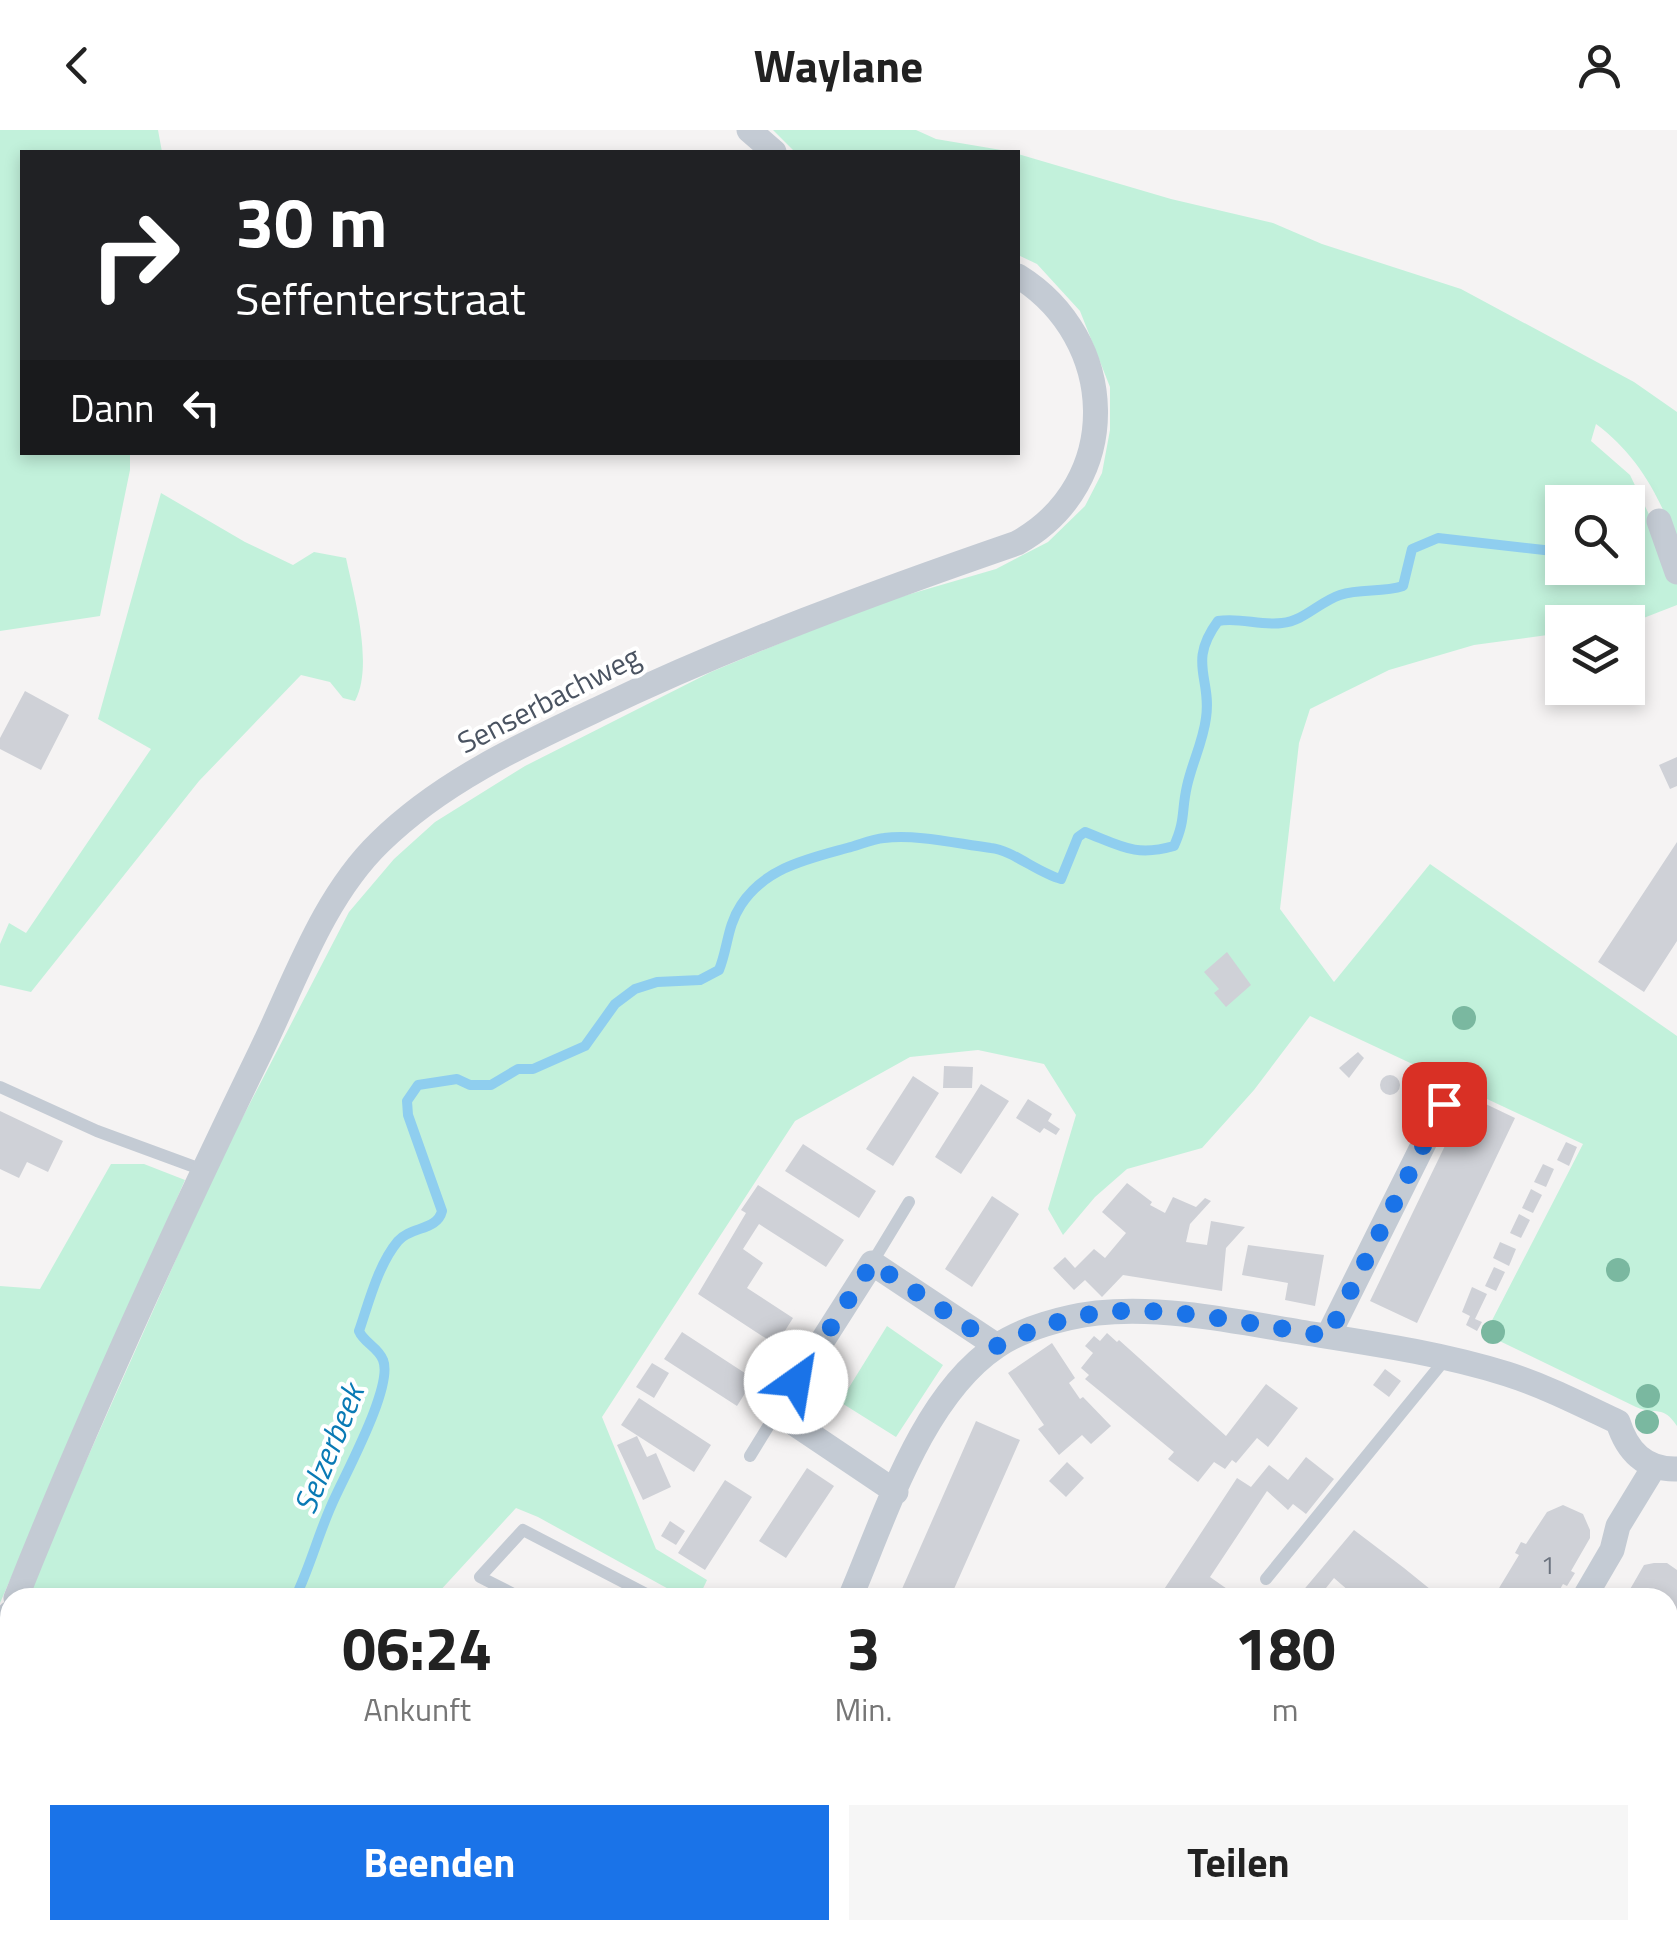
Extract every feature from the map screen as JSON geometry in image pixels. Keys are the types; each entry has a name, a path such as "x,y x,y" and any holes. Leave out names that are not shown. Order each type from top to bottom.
{"street":[{"path":"750,130 772,150"},
{"name":"Senserbachweg","path":"20,1588 59,1490 202,1170 320,928 347,882 378,844 422,806 506,752 770,632 1017,543 1038,532 1057,512 1078,482 1096,436 1095,382 1082,348 1059,308 1020,278"},
{"path":"1659,522 1676,566"},
{"path":"1328,1336 1444,1104"},
{"path":"896,1492 777,1412 872,1263 997,1346"},
{"path":"854,1588 932,1417 958,1381 997,1346 1055,1322 1095,1313 1141,1311 1239,1322 1447,1358 1510,1375 1618,1422 1629,1448 1665,1468 1618,1526 1612,1550 1590,1588"}],"lane":[{"path":"0,1087 97,1131 202,1170"},
{"path":"872,1263 909,1202"},
{"path":"1266,1578 1447,1358"},
{"path":"750,1456 777,1412"},
{"path":"502,1588 480,1577 523,1530 635,1588"}],"green space":[{"path":"0,130 158,130 162,150 20,150 20,455 130,455 130,470 100,616 0,631"},
{"path":"773,130 916,130 936,139 1001,150 793,150"},
{"path":"1020,155 1171,199 1273,223 1322,244 1461,289 1634,382 1677,412 1677,545 1655,494 1635,463 1596,424 1591,441 1630,475 1635,485 1545,485 1545,585 1645,585 1645,506 1656,529 1677,548 1677,605 1645,617 1645,605 1545,605 1545,635 1474,645 1389,670 1310,709 1299,743 1280,909 1334,982 1430,864 1677,1036 1677,1426 1663,1413 1636,1407 1485,1334 1583,1144 1310,1016 1254,1090 1202,1148 1127,1169 1095,1197 1063,1235 1048,1209 1076,1115 1044,1064 978,1050 910,1057 795,1121 602,1417 656,1549 707,1580 703,1588 667,1588 516,1508 443,1588 29,1588 218,1165 349,912 394,859 435,822 525,766 711,672 869,606 996,569 1048,542 1085,506 1102,473 1110,430 1110,387 1080,311 1037,264 1020,256"},
{"path":"161,493 293,565 314,552 346,558 361,630 360,686 355,701 343,698 330,682 301,675 199,781 31,992 0,985 0,944 9,923 26,933 151,749 98,719"},
{"path":"111,1164 144,1164 185,1180 7,1588 0,1588 0,1286 40,1289"},
{"path":"887,1326 943,1365 896,1437 840,1402"}],"building":[{"path":"25,691 69,715 41,770 0,749 0,738"},
{"path":"1677,757 1677,786 1670,789 1659,765"},
{"path":"1677,842 1677,941 1644,992 1598,962"},
{"path":"1227,952 1251,985 1226,1007 1214,993 1219,989 1204,972"},
{"path":"1358,1052 1364,1058 1349,1078 1339,1068"},
{"path":"944,1066 973,1067 972,1088 943,1088"},
{"path":"1390,1075 1400,1085 1390,1095 1380,1085"},
{"path":"913,1076 939,1093 893,1166 866,1149"},
{"path":"981,1084 1009,1101 961,1174 935,1157"},
{"path":"1469,1096 1515,1118 1417,1323 1370,1301"},
{"path":"1028,1099 1052,1114 1048,1121 1060,1129 1056,1135 1044,1128 1040,1133 1016,1118"},
{"path":"0,1111 63,1141 48,1172 27,1162 19,1178 0,1169"},
{"path":"1566,1142 1577,1147 1569,1166 1557,1160"},
{"path":"803,1144 876,1191 859,1218 785,1171"},
{"path":"1543,1164 1554,1169 1546,1187 1534,1182"},
{"path":"1127,1183 1152,1202 1150,1205 1165,1213 1173,1197 1196,1207 1205,1198 1211,1201 1190,1224 1186,1242 1207,1245 1211,1221 1245,1227 1226,1248 1222,1291 1123,1275 1102,1297 1085,1280 1074,1290 1053,1268 1065,1257 1075,1268 1094,1249 1105,1258 1126,1233 1102,1212"},
{"path":"758,1185 844,1240 826,1267 759,1224 743,1249 763,1263 747,1288 793,1318 776,1345 698,1294"},
{"path":"1531,1189 1542,1195 1533,1213 1522,1208"},
{"path":"992,1196 1019,1214 972,1287 945,1269"},
{"path":"1519,1214 1530,1220 1521,1238 1510,1233"},
{"path":"1500,1242 1516,1249 1509,1266 1493,1258"},
{"path":"1248,1245 1324,1255 1315,1306 1285,1300 1288,1283 1242,1275"},
{"path":"1494,1267 1505,1272 1496,1291 1485,1286"},
{"path":"1472,1287 1487,1294 1475,1319 1482,1322 1477,1331 1466,1325 1470,1316 1462,1312"},
{"path":"682,1332 754,1379 737,1406 664,1359"},
{"path":"1107,1333 1226,1436 1266,1384 1298,1408 1268,1447 1257,1438 1236,1463 1232,1460 1225,1469 1214,1462 1198,1482 1168,1459 1174,1452 1085,1379 1089,1375 1081,1368 1093,1353 1085,1346 1094,1336 1100,1341"},
{"path":"1052,1343 1075,1378 1069,1383 1080,1399 1083,1397 1111,1426 1091,1444 1082,1435 1059,1455 1038,1429 1044,1425 1008,1373"},
{"path":"652,1363 669,1373 654,1398 636,1387"},
{"path":"1385,1369 1401,1381 1389,1397 1373,1385"},
{"path":"639,1398 711,1445 694,1472 621,1425"},
{"path":"976,1421 1020,1440 954,1588 902,1588"},
{"path":"637,1436 647,1457 656,1453 671,1487 643,1500 617,1445"},
{"path":"1306,1457 1334,1479 1306,1514 1293,1504 1288,1510 1267,1491 1210,1577 1226,1588 1165,1588 1237,1478 1251,1487 1269,1465 1288,1480"},
{"path":"1067,1462 1084,1478 1066,1497 1049,1481"},
{"path":"807,1468 834,1486 786,1558 759,1541"},
{"path":"725,1480 752,1497 705,1570 678,1553"},
{"path":"1563,1505 1583,1514 1590,1530 1590,1538 1567,1586 1499,1588 1519,1555 1515,1553 1521,1542 1526,1544 1547,1512"},
{"path":"670,1521 685,1531 676,1545 661,1536"},
{"path":"1354,1530 1429,1588 1346,1588 1334,1578 1326,1588 1305,1588"},
{"path":"1667,1563 1677,1570 1677,1588 1631,1588 1644,1565"}],"waterway":[{"name":"Selzerbeek","path":"299,1588 381,1390 383,1360 359,1331 375,1284 398,1241 435,1222 442,1211 408,1115 407,1101 418,1085 457,1079 470,1085 491,1085 518,1069 533,1069 585,1046 615,1004 635,989 657,982 700,980 719,970 733,921 751,892 775,874 817,856 879,839 924,838 999,850 1061,879 1078,837 1085,832 1138,850 1174,846 1206,718 1204,648 1218,621 1290,622 1340,595 1403,586 1412,549 1438,538 1545,550"}],"route":[{"path":"796,1382 872,1263 997,1346 1055,1322 1095,1313 1141,1311 1328,1336 1444,1104"}]}
